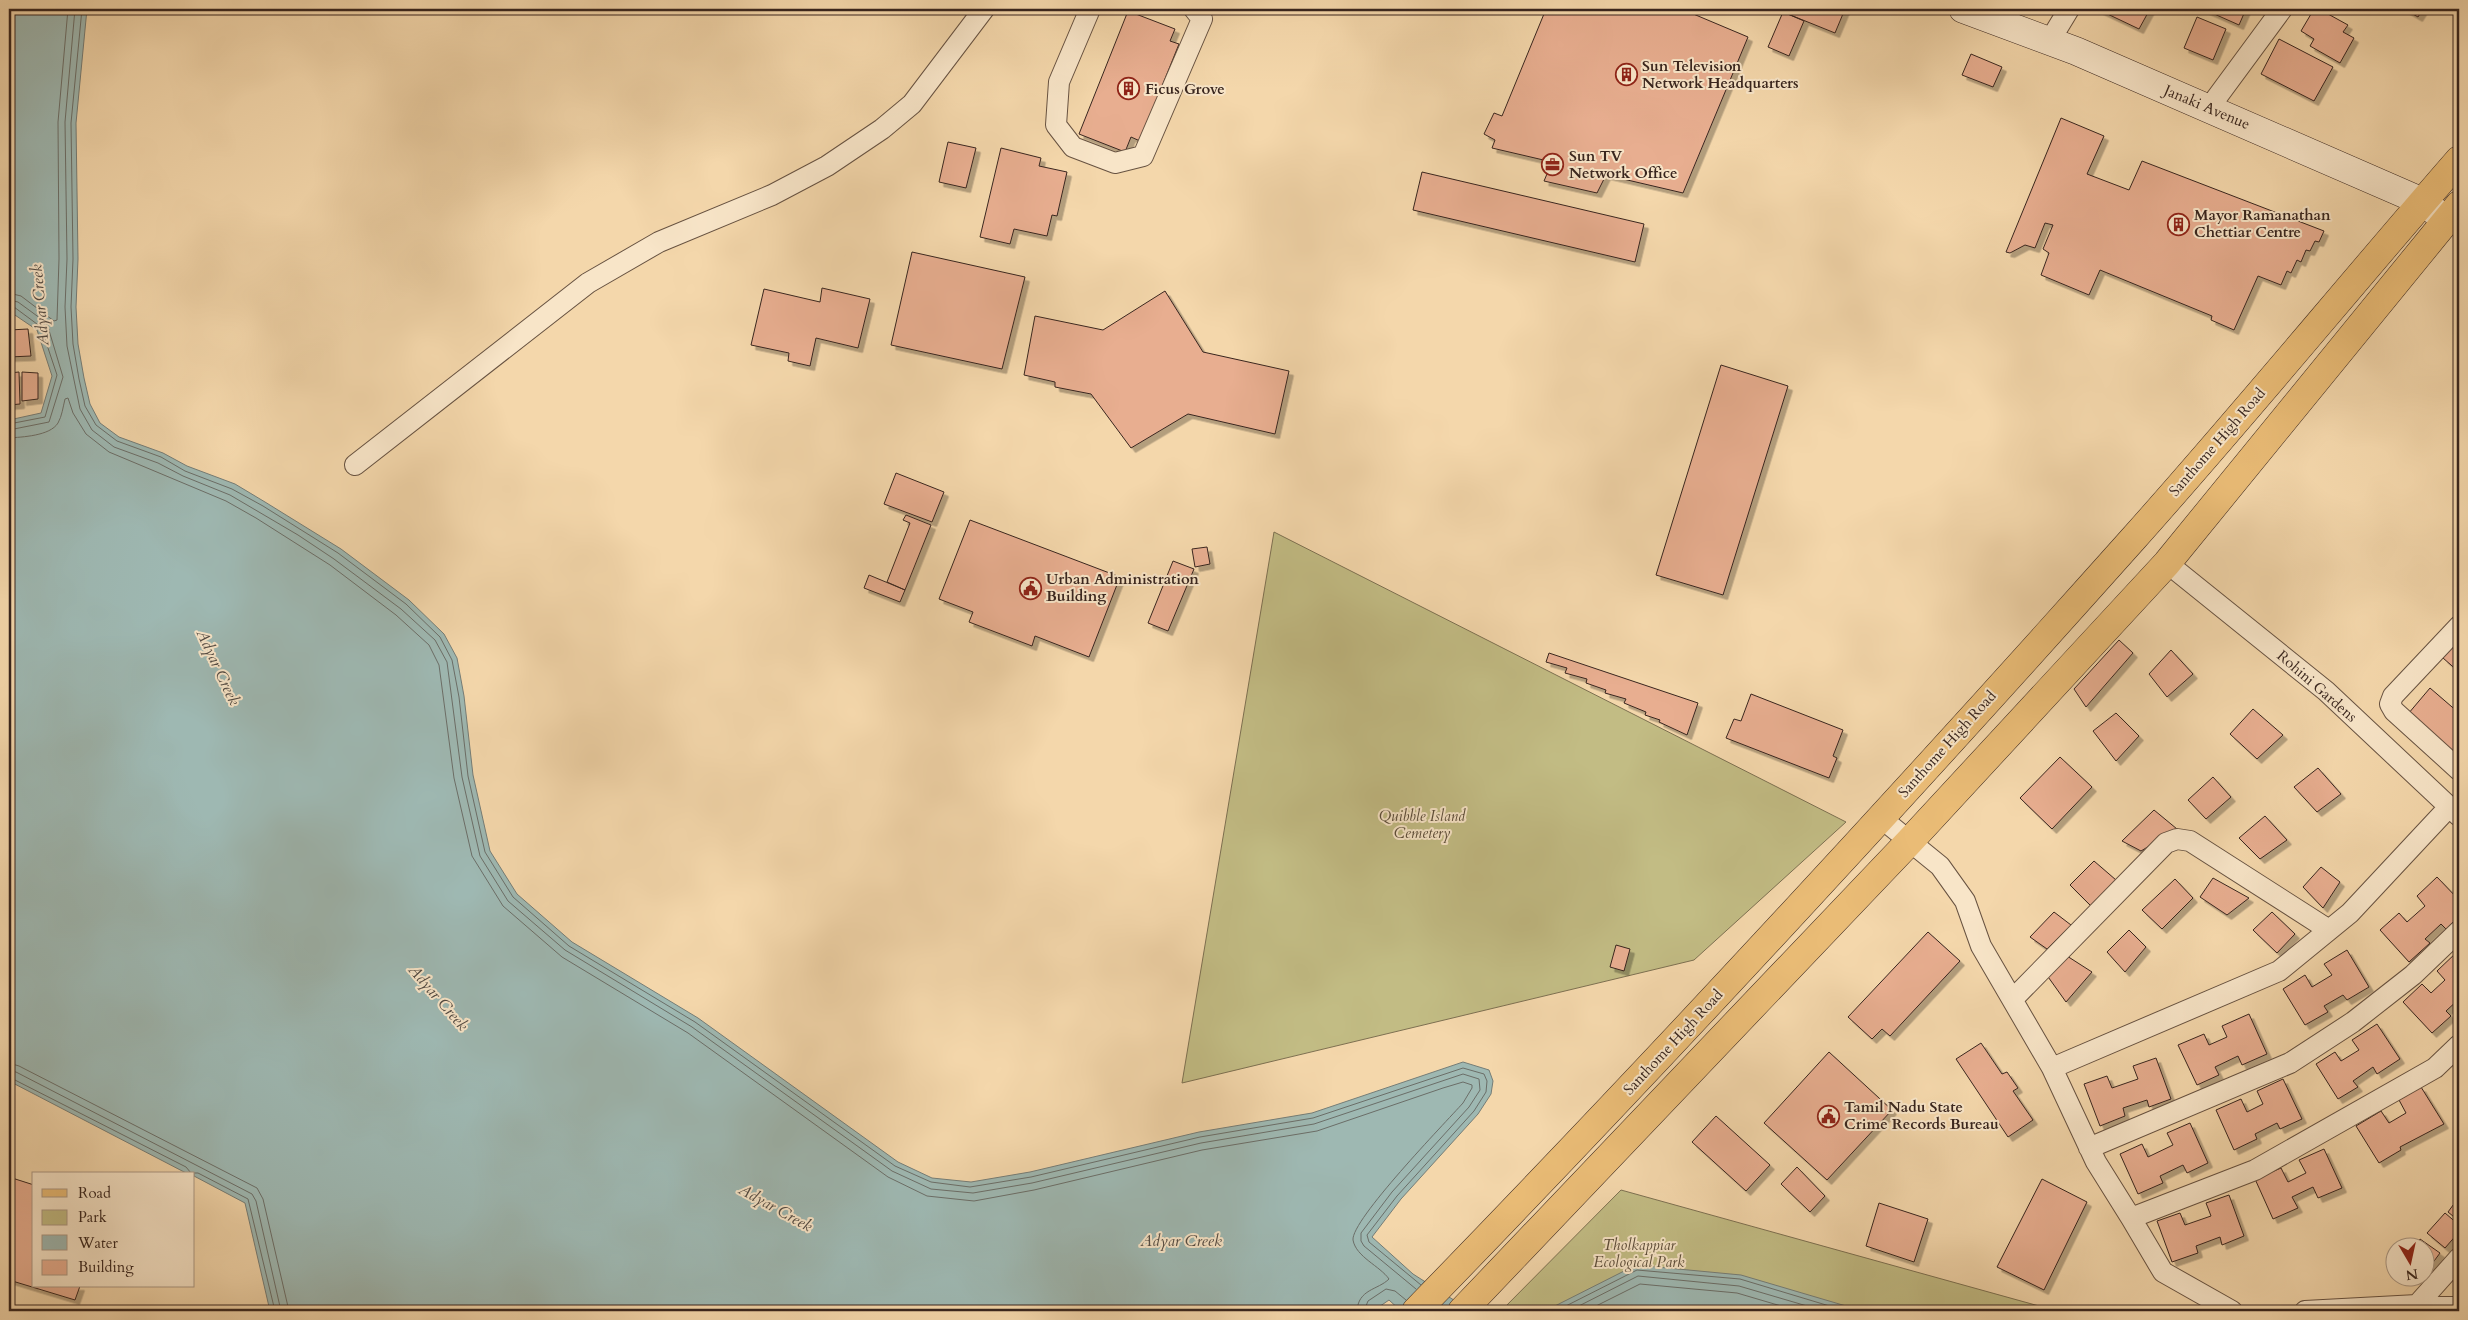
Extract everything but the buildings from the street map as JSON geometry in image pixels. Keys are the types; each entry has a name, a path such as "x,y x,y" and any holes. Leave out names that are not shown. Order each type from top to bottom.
{"main road":[{"name":"Santhome High Road","path":"1416,1311 1588,1134 1881,818 2136,536 2459,160"},
{"path":"1462,1311 1909,842 2167,563 2452,212"}],"street":[{"path":"355,465 588,283 659,242 772,195 827,166 882,129 912,104 984,9"},
{"path":"1090,9 1059,82 1056,126 1073,147 1115,163 1144,156 1202,19 1194,9"},
{"name":"Janaki Avenue","path":"1963,9 2076,51 2423,202 2452,212"},
{"path":"2049,42 2069,9"},
{"path":"2209,108 2282,9"},
{"name":"Rohini Gardens","path":"2167,563 2326,691 2454,812"},
{"path":"2459,626 2393,696 2390,704 2394,711 2459,770"},
{"path":"2052,1068 2278,971 2350,913 2454,812"},
{"path":"1881,818 1940,866 1965,900 1981,946 2052,1068 2089,1148 2163,1272 2232,1311"},
{"path":"2014,1000 2166,843 2177,839 2190,841 2329,930"},
{"path":"2089,1148 2290,1063 2353,1022 2413,975 2459,931"},
{"path":"2131,1218 2254,1170 2435,1068 2459,1045"},
{"path":"2417,1305 2459,1258"},
{"path":"2305,1311 2417,1305 2459,1307"}],"green space":[{"name":"Quibble Island Cemetery","path":"1274,532 1846,822 1694,960 1182,1083"},
{"name":"Tholkappiar Ecological Park","path":"1621,1190 2057,1311 1501,1311"}],"water":[{"name":"Adyar Creek","path":"9,9 87,9 76,123 78,259 76,307 78,344 90,404 100,423 119,437 163,453 187,466 235,484 341,549 409,600 444,634 457,658 464,696 473,775 490,851 517,894 572,942 698,1018 898,1162 932,1178 971,1182 1030,1172 1199,1132 1312,1113 1463,1062 1489,1070 1493,1081 1491,1094 1478,1114 1401,1199 1372,1237 1413,1274 1471,1311 1401,1311 1389,1300 1373,1311 270,1311 245,1203 195,1177 195,1172 184,1172 9,1081 9,420 41,413 52,376 37,330 9,311"},
{"path":"1636,1265 1741,1275 1863,1311 1545,1311"}],"place":[{"name":"Sun Television Network Headquarters","path":"1626,75"},
{"name":"Ficus Grove","path":"1129,89"},
{"name":"Sun TV Network Office","path":"1553,165"},
{"name":"Mayor Ramanathan Chettiar Centre","path":"2178,224"},
{"name":"Urban Administration Building","path":"1030,588"},
{"name":"Tamil Nadu State Crime Records Bureau","path":"1828,1116"}]}
